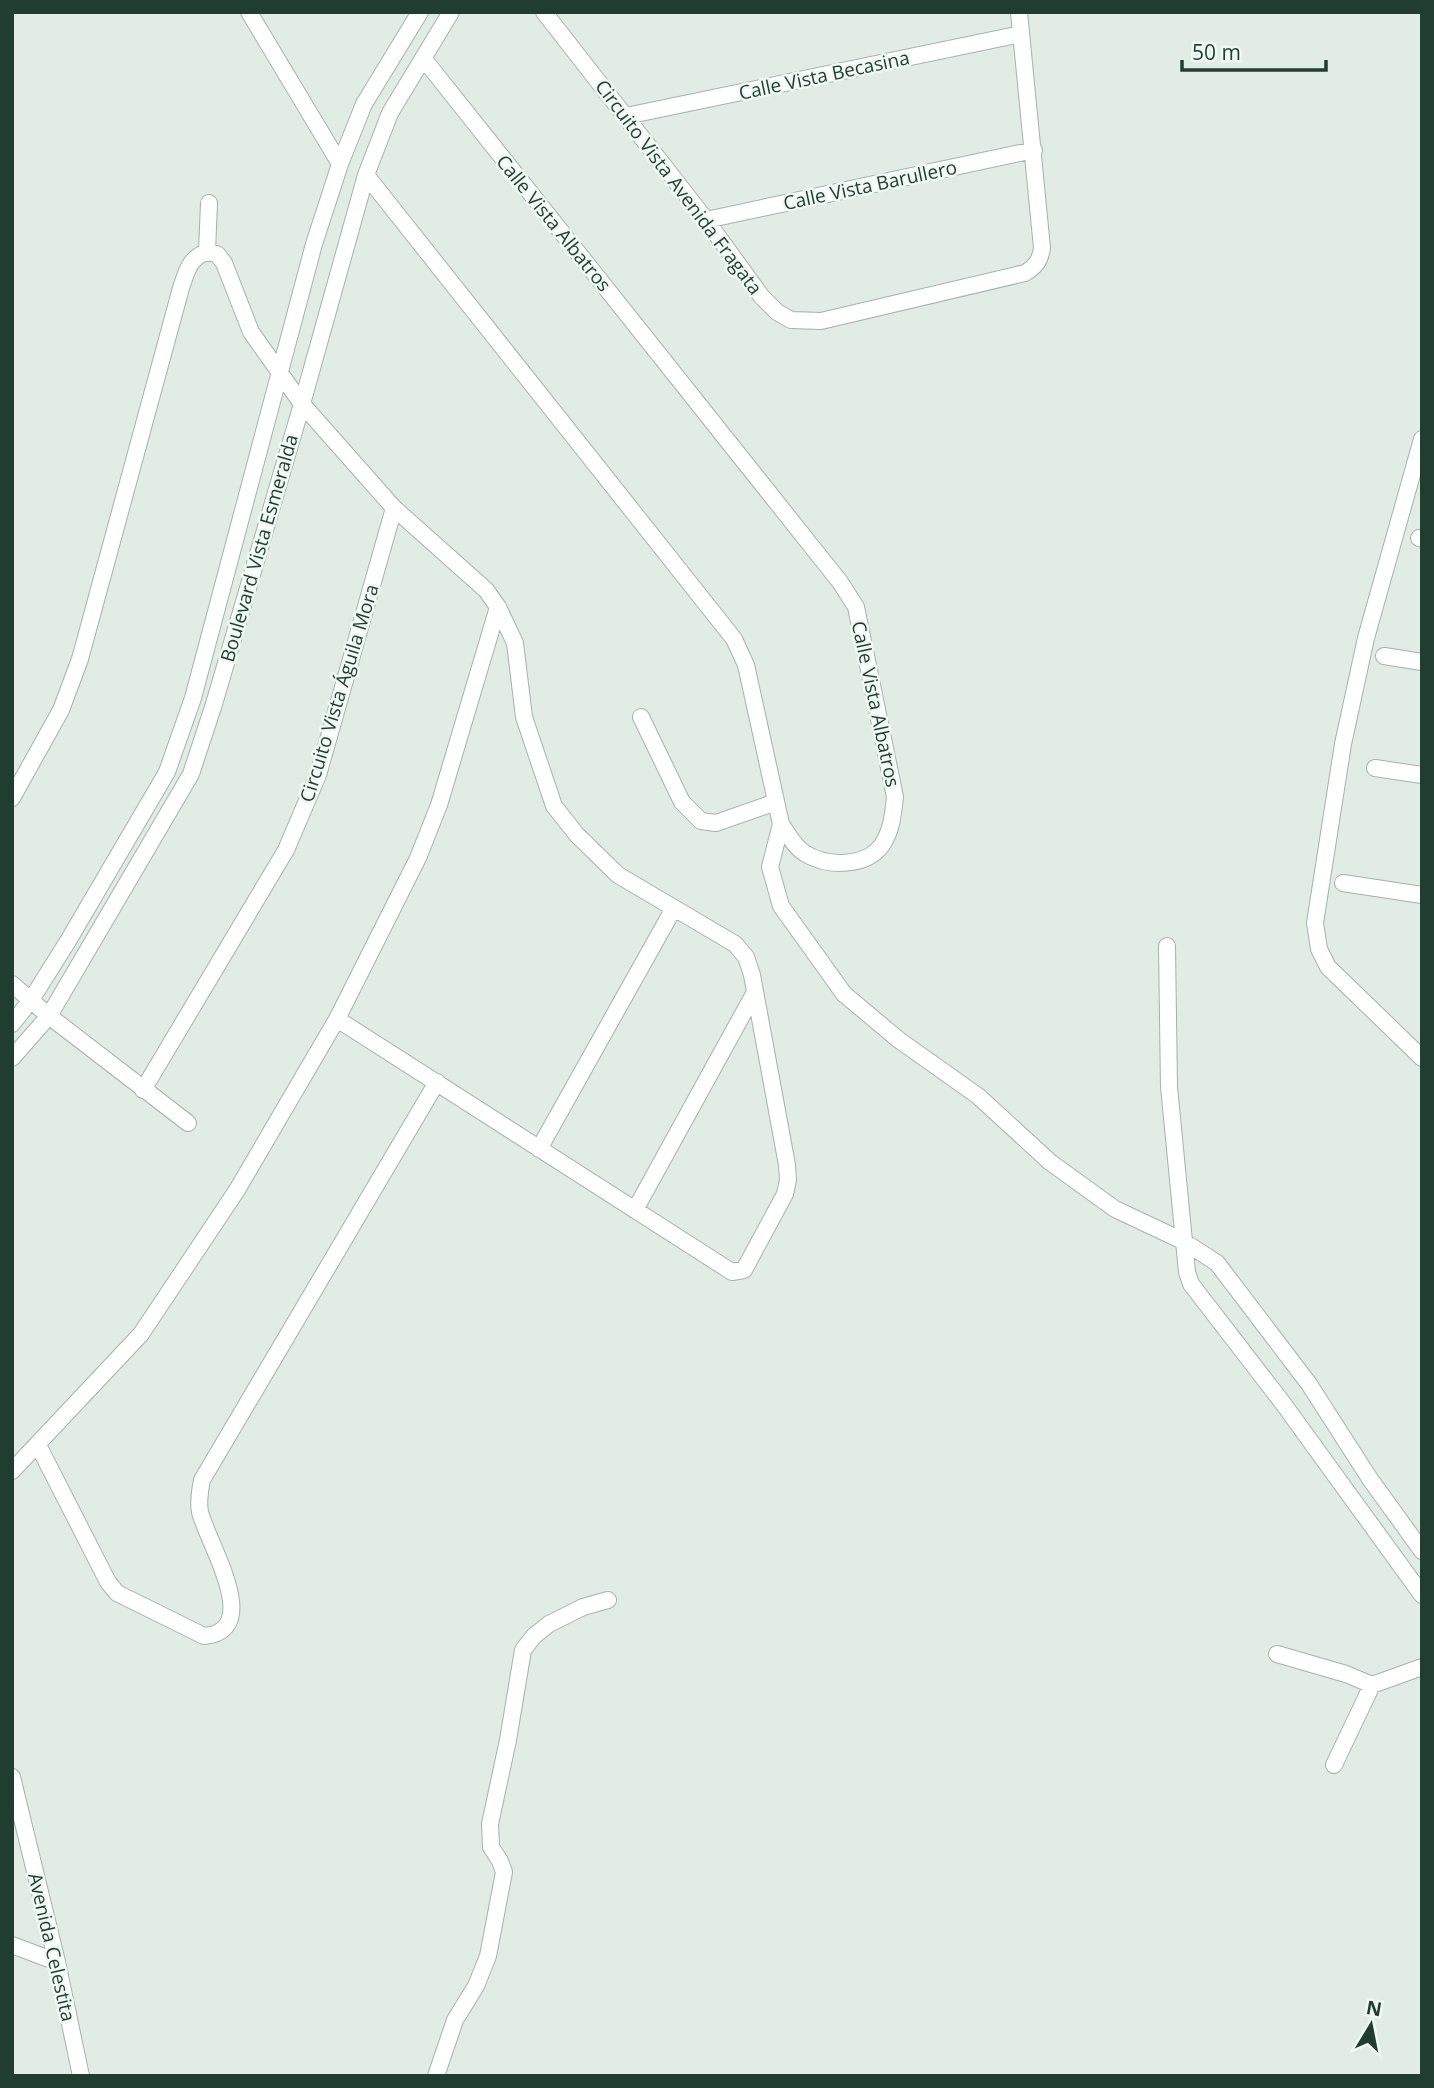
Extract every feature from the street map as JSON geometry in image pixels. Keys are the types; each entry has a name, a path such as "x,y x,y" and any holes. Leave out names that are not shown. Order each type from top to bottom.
{"street":[{"path":"249,12 340,164"},
{"name":"Boulevard Vista Esmeralda","path":"12,1024 31,1000 167,772 193,698 314,244 340,164 364,104 420,12"},
{"name":"Boulevard Vista Esmeralda","path":"12,1058 49,1016 191,774 302,404 366,175 390,113 451,12"},
{"path":"546,14 565,12"},
{"name":"Circuito Vista Avenida Fragata","path":"546,14 706,220 762,297 777,312 792,320 821,321 1025,273 1035,267 1042,248 1019,12"},
{"name":"Calle Vista Becasina","path":"626,116 1021,34"},
{"name":"Calle Vista Albatros","path":"366,175 734,639 746,665 781,824 790,838 805,854 822,860 844,863 864,859 880,847 891,828 895,797 856,607 840,582 423,58"},
{"name":"Calle Vista Barullero","path":"706,220 1034,150"},
{"path":"207,252 209,203"},
{"path":"12,798 61,710 80,659 190,263 207,252 217,254 224,263 251,332 302,404 394,508 486,590 498,607 515,643 524,717 554,806 577,835 618,875 735,944 746,957 787,1165 785,1194 744,1270 732,1272 337,1019"},
{"path":"1422,439 1366,638 1343,744 1315,923 1319,949 1328,967 1422,1058"},
{"name":"Circuito Vista Águila Mora","path":"143,1090 291,838 318,775 394,508"},
{"path":"12,1471 141,1334 237,1189 337,1019 418,858 439,805 498,607"},
{"path":"1384,656 1422,663"},
{"path":"641,717 682,802 701,821 716,823 776,802"},
{"path":"1375,768 1422,775"},
{"path":"781,824 770,867 781,906 844,995 899,1041 978,1096 1050,1162 1115,1209 1184,1241 1217,1263 1309,1384 1370,1479 1422,1551"},
{"path":"1343,883 1422,895"},
{"path":"539,1149 674,908"},
{"path":"1167,946 1169,1087 1187,1272 1191,1284 1282,1402 1422,1595"},
{"path":"12,984 49,1016 188,1123"},
{"path":"635,1210 754,992"},
{"path":"38,1445 108,1582 117,1593 204,1636 217,1635 227,1627 232,1614 232,1597 200,1511 202,1480 437,1082"},
{"path":"436,2076 455,2020 476,1986 488,1956 504,1872 491,1847 490,1824 523,1650 534,1636 549,1624 583,1607 608,1600"},
{"path":"1277,1654 1346,1674 1372,1685 1422,1667"},
{"path":"1334,1765 1372,1685"},
{"name":"Avenida Celestita","path":"13,1787 57,1962 81,2076"},
{"path":"12,1945 57,1962"}]}
